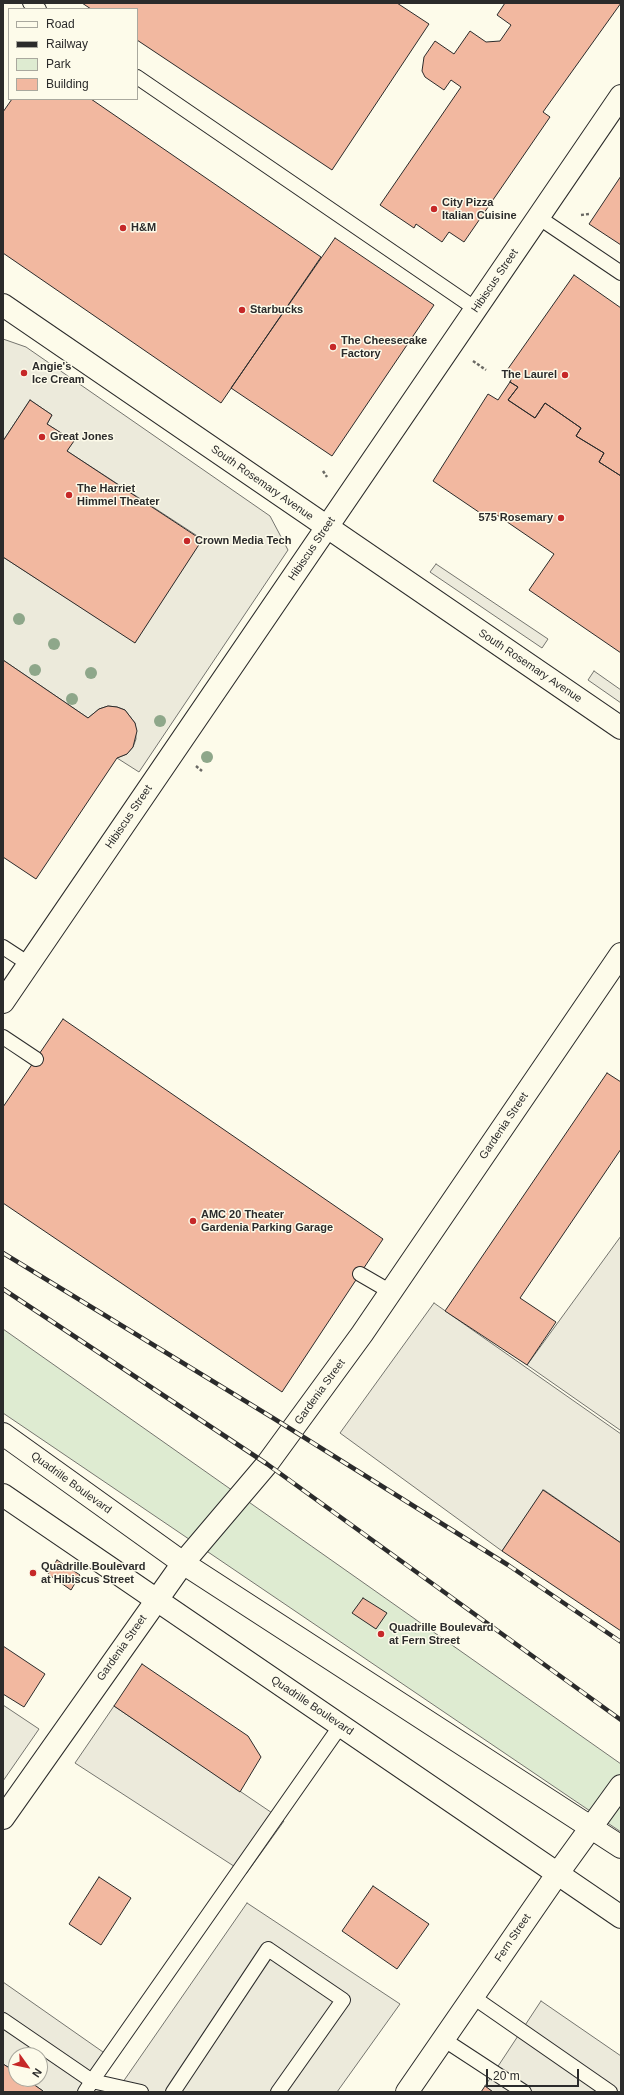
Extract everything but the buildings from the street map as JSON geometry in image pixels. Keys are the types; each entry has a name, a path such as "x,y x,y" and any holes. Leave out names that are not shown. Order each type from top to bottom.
{"street":[{"name":"Hibiscus Street","path":"3,1002 621,96"},
{"name":"South Rosemary Avenue","path":"3,305 326,528 621,728"},
{"name":"Gardenia Street","path":"3,1818 156,1599 183,1563 271,1459 391,1292 621,954"},
{"name":"Quadrille Boulevard","path":"3,1434 183,1563 621,1847"},
{"name":"Quadrille Boulevard","path":"3,1495 621,1917"},
{"name":"Fern Street","path":"407,2092 590,1826 621,1786"}],"lane":[{"path":"138,77 476,309"},
{"path":"538,217 621,273"},
{"path":"3,947 29,964"},
{"path":"3,1037 36,1059"},
{"path":"360,1274 391,1292"},
{"path":"88,2086 341,1725"},
{"path":"173,2092 268,1949 343,2000 278,2092"},
{"path":"473,1997 610,2092"},
{"path":"3,2020 88,2086 140,2092"},
{"path":"443,2039 524,2092"}],"path":[{"path":"581,215 589,214"},
{"path":"473,361 486,370"}],"green space":[{"path":"3,1329 621,1764 621,1832 3,1413"}],"shaded area":[{"path":"3,339 26,347 270,516 288,550 139,772 117,758 127,754 133,747 136,739 135,723 125,710 108,706 99,709 88,718 3,660 3,557 135,642 202,539 67,451 73,441 47,424 52,415 30,400 3,441"},
{"path":"436,564 548,639 542,648 430,572"},
{"path":"594,671 621,690 621,703 588,680"},
{"path":"621,1236 621,1429 620,1430 527,1365"},
{"path":"434,1303 621,1434 621,1543 544,1490 502,1551 340,1433"},
{"path":"3,1705 39,1729 3,1781"},
{"path":"114,1706 284,1821 246,1874 75,1763"},
{"path":"247,1903 400,2004 337,2092 116,2092"},
{"path":"3,1982 113,2059 90,2092 42,2092 43,2091 37,2087 48,2087 48,2047 8,2047 8,2067 3,2064"},
{"path":"541,2001 621,2056 621,2092 493,2092 485,2086"}],"railway":[{"path":"3,1253 273,1418 508,1565 621,1642"},
{"path":"3,1289 267,1464 621,1720"}],"place":[{"name":"City Pizza Italian Cuisine","path":"434,209"},
{"name":"H&M","path":"123,228"},
{"name":"Starbucks","path":"242,310"},
{"name":"The Cheesecake Factory","path":"333,347"},
{"name":"Angie's Ice Cream","path":"24,373"},
{"name":"The Laurel","path":"565,375"},
{"name":"Great Jones","path":"42,437"},
{"name":"The Harriet Himmel Theater","path":"69,495"},
{"name":"575 Rosemary","path":"561,518"},
{"name":"Crown Media Tech","path":"187,541"},
{"name":"AMC 20 Theater Gardenia Parking Garage","path":"193,1221"},
{"name":"Quadrille Boulevard at Hibiscus Street","path":"33,1573"},
{"name":"Quadrille Boulevard at Fern Street","path":"381,1634"}]}
